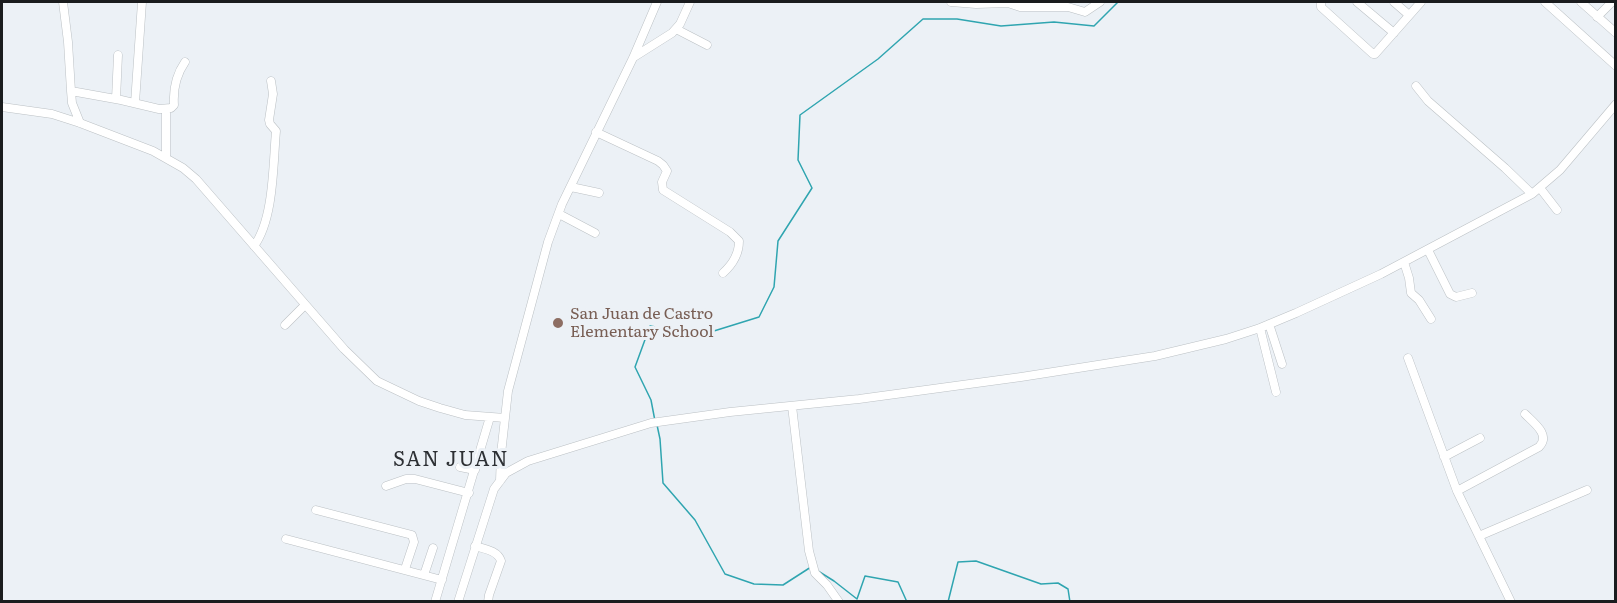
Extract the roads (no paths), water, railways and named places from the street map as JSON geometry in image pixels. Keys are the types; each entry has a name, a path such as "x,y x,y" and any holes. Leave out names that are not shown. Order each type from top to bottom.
{"street":[{"path":"63,2 72,103 80,123"},
{"path":"135,103 142,2"},
{"path":"500,481 508,391 548,242 571,187 633,58 657,2"},
{"path":"633,58 676,29 690,2"},
{"path":"951,2 1008,2 1020,7 1068,7 1085,12 1100,2"},
{"path":"1321,2 1321,7 1373,54 1421,2"},
{"path":"1357,2 1394,33"},
{"path":"1394,2 1409,15"},
{"path":"1545,2 1616,66"},
{"path":"1581,2 1616,33"},
{"path":"1597,17 1611,2"},
{"path":"676,29 708,45"},
{"path":"116,99 118,55"},
{"path":"71,91 166,109 173,107 174,87 185,62"},
{"path":"254,246 262,233 268,209 276,131 269,120 273,94 272,81"},
{"path":"1416,86 1428,101 1532,194"},
{"path":"458,602 494,489 506,473 528,461 651,423 859,399 1021,377 1155,356 1226,339 1260,328 1404,262 1532,194 1567,162 1616,104"},
{"path":"2,107 40,112 80,123 166,158 190,173 344,349 377,381 419,401 440,408 465,415 505,418"},
{"path":"166,109 166,158"},
{"path":"596,132 658,161 667,171 662,182 663,189 729,231 739,241 736,256 731,266 723,273"},
{"path":"571,187 599,193"},
{"path":"1540,188 1557,210"},
{"path":"559,214 595,233"},
{"path":"724,241 729,231"},
{"path":"1428,249 1450,294 1456,297 1472,292"},
{"path":"1404,262 1412,293 1431,319"},
{"path":"285,325 305,305"},
{"path":"1269,324 1282,364"},
{"path":"1260,328 1276,392"},
{"path":"1408,358 1457,490 1511,602"},
{"path":"792,406 809,551 815,573 839,602"},
{"path":"1457,490 1542,444 1543,437 1540,429 1525,414"},
{"path":"435,602 490,417"},
{"path":"1444,457 1480,438"},
{"path":"460,467 475,471"},
{"path":"386,486 415,479 469,493"},
{"path":"1479,536 1587,490"},
{"path":"316,510 412,535 414,542 405,569"},
{"path":"286,539 442,580"},
{"path":"476,546 497,554 501,561 488,602"},
{"path":"424,575 433,548"}],"waterway":[{"path":"655,421 651,400 635,367 650,326 701,335 759,317 774,287 778,241 812,188 798,160 800,115 878,59 923,19 957,19 1001,26 1054,22 1094,26 1118,2"},
{"path":"657,425 663,483 695,520 725,574 754,584 783,585 811,567"},
{"path":"948,602 958,562 976,561 1041,584 1058,583 1068,589 1070,602"},
{"path":"818,571 857,599 865,576 898,582 907,602"}],"place":[{"name":"San Juan de Castro Elementary School","path":"558,323"}],"district":[{"name":"SAN JUAN","path":"451,460"}]}
